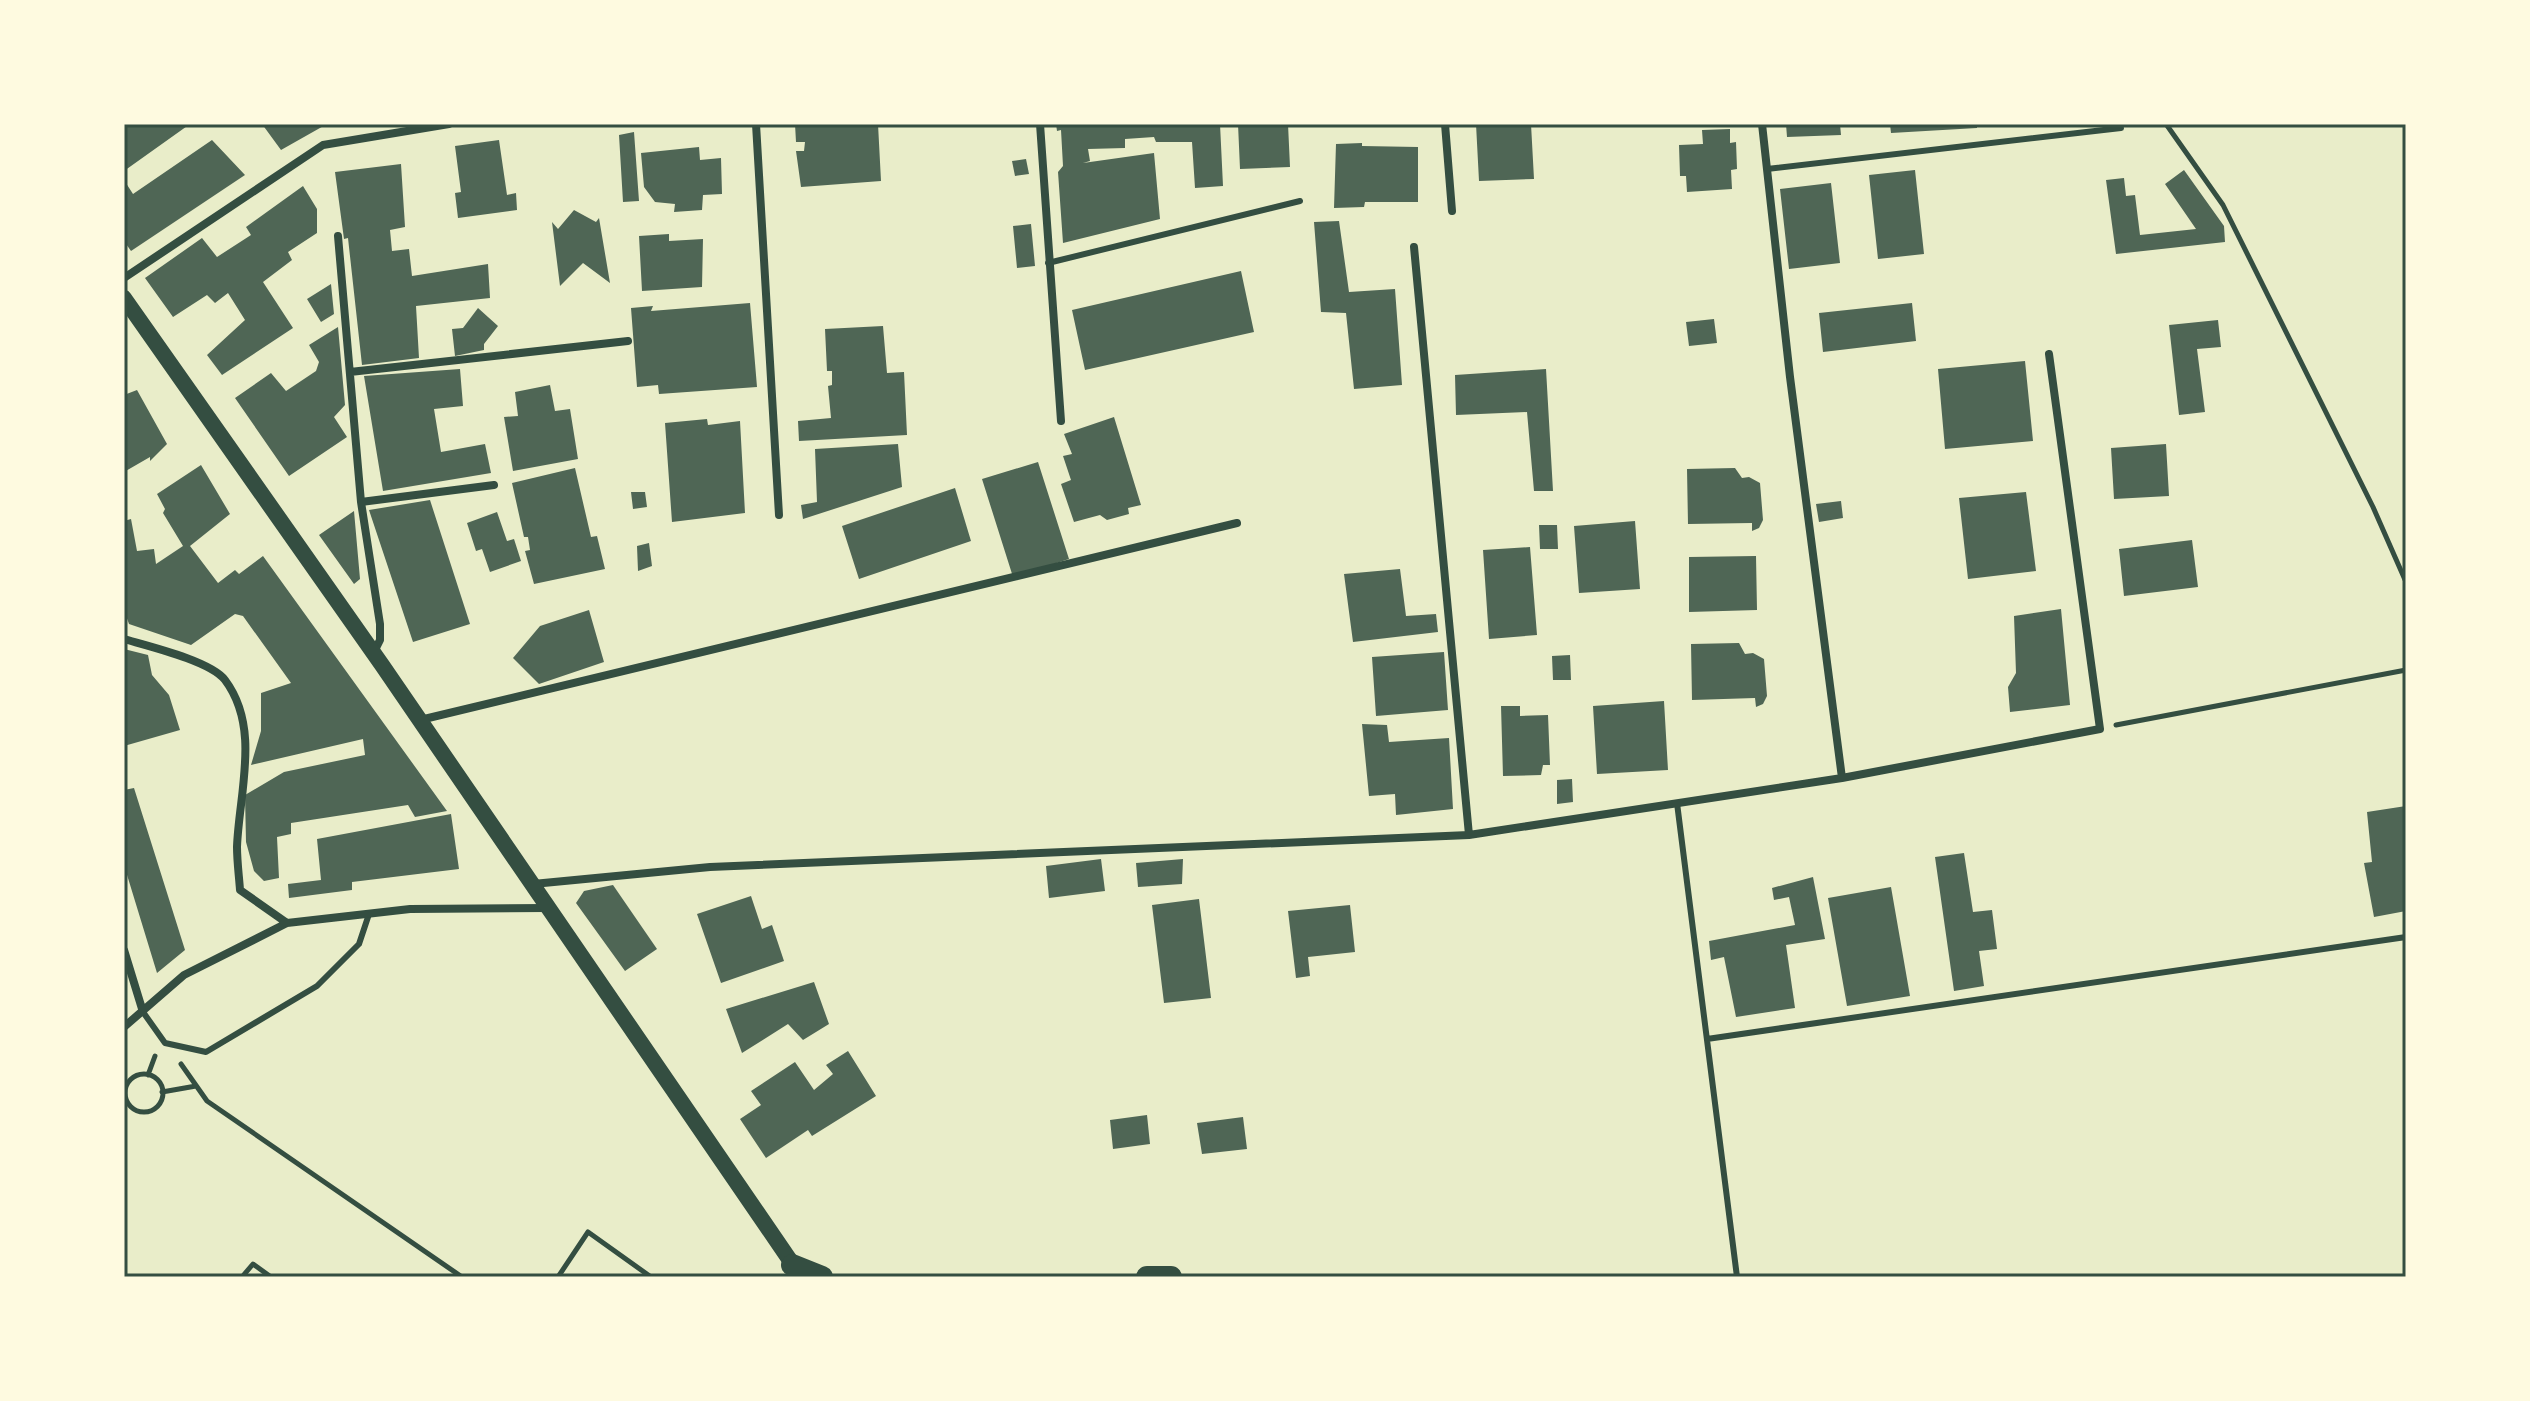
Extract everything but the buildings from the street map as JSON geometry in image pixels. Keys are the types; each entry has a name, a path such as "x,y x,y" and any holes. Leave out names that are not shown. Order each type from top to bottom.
{"highway":[{"path":"797,1271 822,1277"},
{"path":"1147,1277 1171,1277"}],"main road":[{"path":"124,298 130,316 374,652 530,885 797,1271"}],"street":[{"path":"124,278 323,145 449,124"},
{"path":"756,124 779,515"},
{"path":"1040,124 1061,421"},
{"path":"1445,124 1452,211"},
{"path":"1762,124 1842,778"},
{"path":"338,236 361,502 380,624 380,640 374,652"},
{"path":"1414,247 1469,835"},
{"path":"350,372 628,341"},
{"path":"530,885 710,867 1469,835 1842,778 2100,729 2049,354"},
{"path":"361,502 494,485"},
{"path":"420,720 1237,523"},
{"path":"124,639 184,657 224,678 240,714 247,755 237,848 240,890 287,923"},
{"path":"124,1027 184,975 287,923 410,909 546,908"},
{"path":"124,950 143,1012"}],"lane":[{"path":"1767,169 2121,128"},
{"path":"1048,263 1300,201"},
{"path":"1677,803 1737,1277"},
{"path":"143,1012 165,1043 206,1052 317,986 359,944 369,914"},
{"path":"1707,1039 2406,937"}],"path":[{"path":"2166,124 2223,205 2373,507 2406,582"},
{"path":"2100,729 2406,670"},
{"path":"165,1043 207,1101 462,1277"},
{"path":"136,1076 154,1077 162,1092 159,1104 149,1111 131,1108 125,1090 136,1076"},
{"path":"162,1092 196,1086"},
{"path":"124,1115 131,1108"},
{"path":"558,1277 588,1232 651,1277"},
{"path":"242,1277 253,1264 271,1277"}]}
